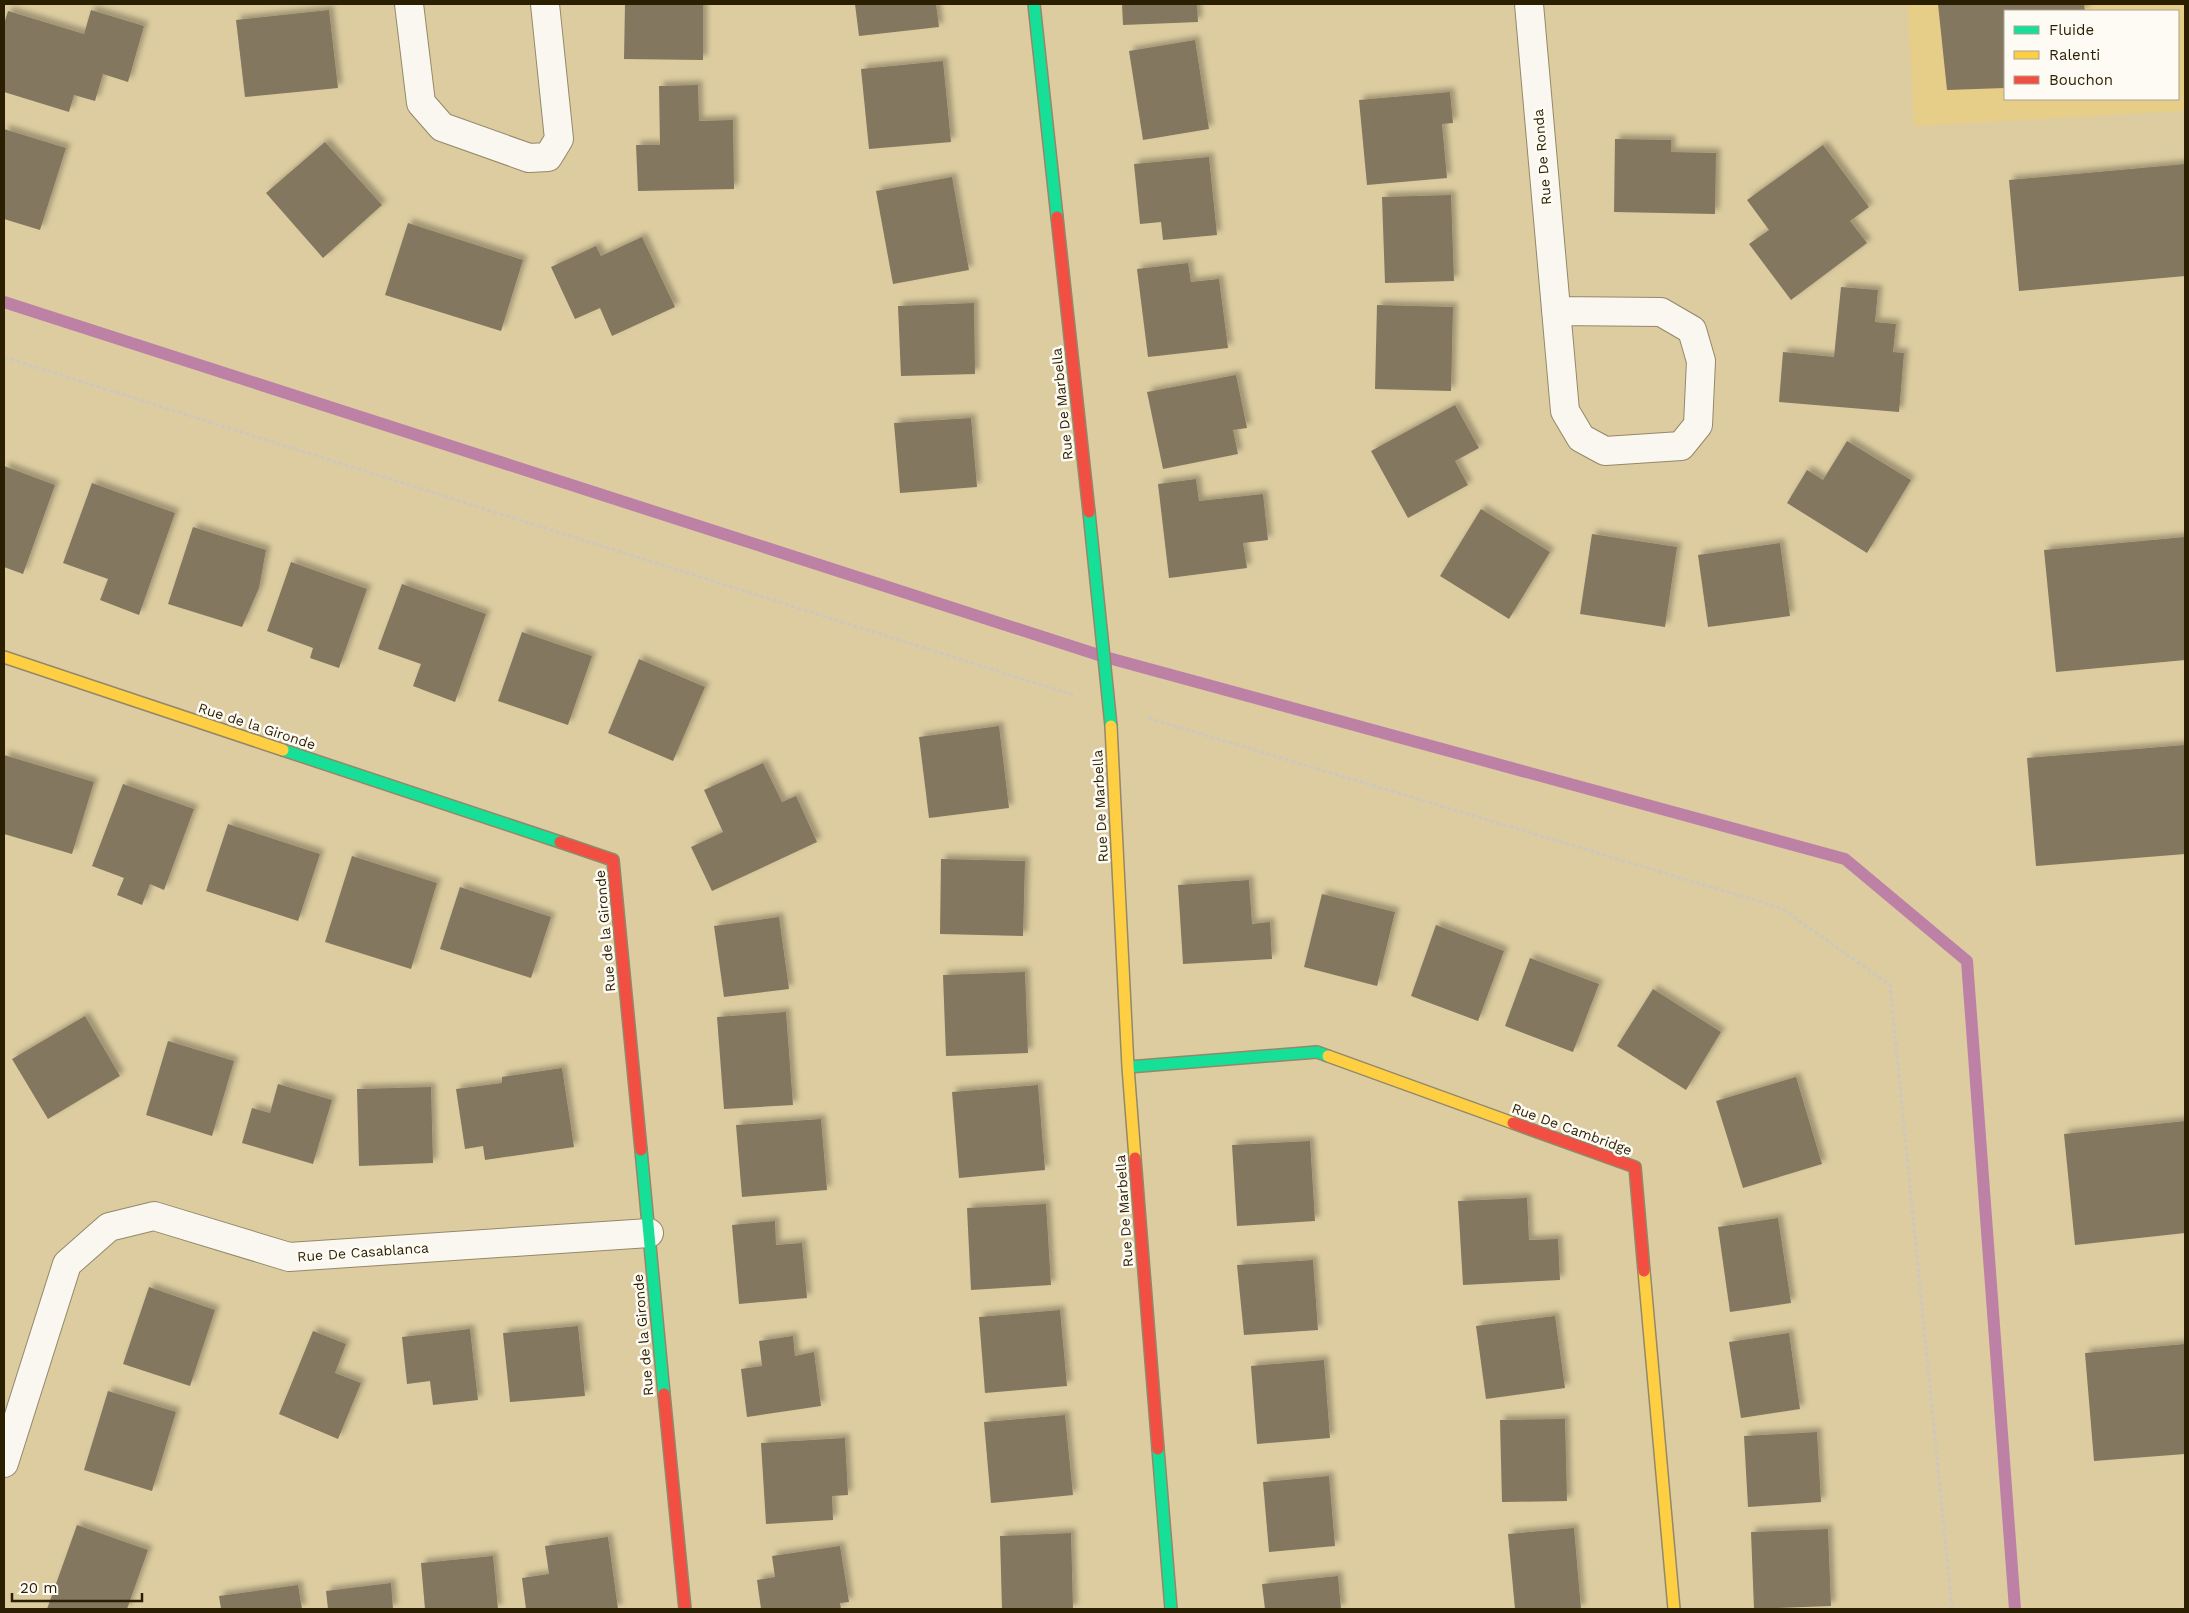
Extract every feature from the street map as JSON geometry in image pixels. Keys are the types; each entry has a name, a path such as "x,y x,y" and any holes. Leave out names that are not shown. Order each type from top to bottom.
{"street":[{"path":"409,4 420,103 442,127 529,158 548,157 559,139 545,4"},
{"name":"Rue De Marbella","path":"1034,4 1110,707 1128,1067 1170,1609"},
{"name":"Rue De Ronda","path":"1528,4 1565,411 1581,438 1605,451 1681,446 1698,425 1701,362 1692,330 1661,312 1556,311"},
{"name":"Rue de la Gironde","path":"4,657 613,860 685,1609"},
{"name":"Rue De Cambridge","path":"1128,1067 1317,1052 1635,1168 1674,1609"},
{"name":"Rue De Casablanca","path":"4,1462 67,1264 109,1227 154,1216 289,1256 648,1233"}],"path":[{"path":"4,358 1110,707 1782,908 1890,985 1952,1609"}],"shaded area":[{"path":"1908,4 2185,4 2185,111 1914,126"}],"building":[{"path":"625,4 703,4 703,60 624,59"},
{"path":"855,4 936,4 939,27 859,36"},
{"path":"1122,4 1197,4 1198,22 1123,25"},
{"path":"1938,4 2084,4 2085,10 2004,10 2004,88 1947,90"},
{"path":"91,10 144,26 128,82 103,74 95,101 74,95 69,112 4,92 4,24 8,11 84,34"},
{"path":"329,10 338,88 245,97 236,20"},
{"path":"1195,40 1209,129 1143,140 1129,51"},
{"path":"943,61 951,142 869,149 861,69"},
{"path":"698,85 699,121 733,120 734,189 638,191 636,145 660,145 659,86"},
{"path":"1450,92 1453,123 1442,124 1447,178 1367,185 1359,100"},
{"path":"4,129 66,148 40,230 4,219"},
{"path":"1615,139 1671,140 1671,152 1716,153 1715,214 1614,212"},
{"path":"325,142 382,205 323,258 266,193"},
{"path":"1823,145 1869,207 1850,221 1867,243 1791,300 1749,244 1769,230 1747,200"},
{"path":"1209,157 1217,235 1163,240 1161,222 1140,224 1134,164"},
{"path":"2185,164 2185,276 2019,291 2009,180"},
{"path":"952,177 969,270 893,284 876,191"},
{"path":"1451,195 1454,281 1385,283 1382,197"},
{"path":"408,223 523,260 501,331 385,295"},
{"path":"642,237 675,307 612,336 600,308 575,319 551,267 596,246 601,256"},
{"path":"1188,263 1191,282 1219,279 1228,348 1148,357 1137,269"},
{"path":"1841,287 1878,290 1875,322 1896,324 1893,352 1904,353 1899,412 1779,402 1783,352 1834,357"},
{"path":"974,303 975,374 901,376 898,306"},
{"path":"1377,305 1453,307 1451,391 1375,389"},
{"path":"1236,375 1247,428 1233,430 1238,454 1163,469 1147,392"},
{"path":"1455,405 1479,448 1455,461 1468,485 1408,518 1371,451"},
{"path":"971,418 977,487 900,493 894,423"},
{"path":"1847,441 1911,480 1867,553 1787,503 1807,470 1823,480"},
{"path":"4,466 55,485 23,574 4,567"},
{"path":"1196,479 1199,501 1263,494 1268,540 1243,543 1247,568 1169,578 1158,484"},
{"path":"92,483 175,513 139,615 100,600 108,579 63,563"},
{"path":"1481,509 1550,552 1509,619 1440,576"},
{"path":"193,527 266,550 259,588 242,627 168,604"},
{"path":"1592,534 1677,547 1665,627 1580,614"},
{"path":"2185,537 2185,660 2056,672 2044,550"},
{"path":"1780,543 1790,616 1708,627 1698,555"},
{"path":"291,562 367,589 339,668 310,658 313,648 267,631"},
{"path":"402,584 486,614 455,702 413,686 421,664 378,649"},
{"path":"522,632 592,656 568,725 498,701"},
{"path":"639,659 705,687 673,761 608,733"},
{"path":"999,726 1009,808 929,818 919,737"},
{"path":"2185,745 2185,854 2036,866 2027,758"},
{"path":"4,755 94,782 72,854 4,834"},
{"path":"763,763 782,802 796,796 817,842 712,891 691,847 723,832 704,790"},
{"path":"123,784 194,809 164,890 150,884 142,905 117,895 124,878 92,866"},
{"path":"228,824 320,854 298,921 206,891"},
{"path":"352,856 437,883 411,969 325,942"},
{"path":"941,859 1025,861 1023,936 940,934"},
{"path":"1249,880 1252,924 1270,922 1272,959 1183,964 1178,885"},
{"path":"460,887 551,917 531,978 440,949"},
{"path":"1322,894 1395,912 1377,986 1304,967"},
{"path":"779,917 789,989 724,997 714,926"},
{"path":"1436,925 1504,951 1478,1021 1411,996"},
{"path":"1530,958 1599,984 1573,1052 1505,1026"},
{"path":"1025,972 1028,1053 946,1056 943,975"},
{"path":"1653,989 1721,1032 1686,1090 1617,1046"},
{"path":"786,1012 793,1105 724,1109 717,1017"},
{"path":"85,1016 120,1076 48,1119 12,1059"},
{"path":"168,1041 234,1061 212,1136 146,1115"},
{"path":"562,1068 574,1147 485,1160 483,1146 465,1149 456,1089 502,1083 502,1077"},
{"path":"1796,1077 1822,1164 1743,1188 1716,1101"},
{"path":"278,1084 332,1100 313,1164 242,1143 252,1108 270,1113"},
{"path":"1038,1085 1045,1170 959,1178 952,1092"},
{"path":"431,1087 433,1163 359,1166 357,1089"},
{"path":"821,1119 827,1190 742,1197 736,1125"},
{"path":"2185,1121 2185,1233 2075,1245 2064,1134"},
{"path":"1310,1141 1315,1221 1237,1226 1232,1145"},
{"path":"1527,1198 1529,1240 1558,1239 1560,1280 1463,1285 1458,1201"},
{"path":"1046,1204 1051,1285 971,1290 967,1208"},
{"path":"1778,1218 1791,1303 1730,1312 1718,1227"},
{"path":"775,1221 776,1245 802,1243 807,1298 739,1304 732,1225"},
{"path":"1313,1260 1318,1330 1244,1335 1237,1265"},
{"path":"149,1287 215,1310 190,1386 123,1364"},
{"path":"1060,1310 1067,1386 985,1393 979,1317"},
{"path":"1555,1316 1565,1388 1486,1399 1476,1326"},
{"path":"578,1326 585,1396 510,1402 503,1333"},
{"path":"470,1329 478,1400 433,1405 430,1381 407,1384 402,1337"},
{"path":"313,1331 346,1344 335,1373 361,1383 338,1439 279,1414"},
{"path":"1789,1333 1800,1409 1741,1418 1729,1342"},
{"path":"793,1336 795,1356 814,1352 821,1406 747,1417 741,1369 762,1366 759,1341"},
{"path":"2185,1344 2185,1454 2094,1461 2085,1353"},
{"path":"1324,1360 1330,1438 1257,1444 1251,1366"},
{"path":"108,1391 176,1412 152,1491 84,1470"},
{"path":"1065,1415 1073,1495 991,1503 984,1422"},
{"path":"1565,1419 1567,1501 1502,1502 1500,1420"},
{"path":"1817,1432 1821,1502 1748,1507 1744,1436"},
{"path":"845,1438 848,1495 832,1496 833,1520 766,1524 761,1443"},
{"path":"1329,1476 1335,1546 1269,1552 1263,1482"},
{"path":"77,1525 148,1550 127,1609 47,1609"},
{"path":"1574,1528 1581,1609 1515,1609 1508,1534"},
{"path":"1828,1529 1831,1606 1754,1609 1751,1532"},
{"path":"1071,1533 1073,1609 1002,1609 1000,1536"},
{"path":"608,1537 618,1609 526,1609 522,1578 549,1574 545,1546"},
{"path":"840,1546 849,1602 840,1603 841,1609 761,1609 757,1580 775,1577 772,1556"},
{"path":"493,1556 498,1609 425,1609 421,1563"},
{"path":"1338,1576 1341,1609 1265,1609 1262,1584"},
{"path":"391,1583 393,1609 328,1609 326,1591"},
{"path":"298,1585 302,1609 221,1609 219,1596"}],"waterway":[{"path":"4,302 1105,657 1845,859 1967,961 2015,1609"}],"traffic: fast":[{"path":"1034,4 1057,217"},
{"path":"1089,512 1111,726"},
{"path":"283,750 560,842"},
{"path":"1128,1067 1317,1052 1328,1056"},
{"path":"641,1150 664,1394"},
{"path":"1158,1449 1171,1609"}],"traffic: slow":[{"path":"4,657 283,750"},
{"path":"1111,726 1128,1067 1135,1158"},
{"path":"1328,1056 1513,1123"},
{"path":"1644,1271 1674,1609"}],"traffic: jam":[{"path":"1057,217 1089,512"},
{"path":"560,842 613,860 641,1150"},
{"path":"1513,1123 1635,1167 1644,1271"},
{"path":"1135,1158 1158,1449"},
{"path":"664,1394 685,1609"}]}
